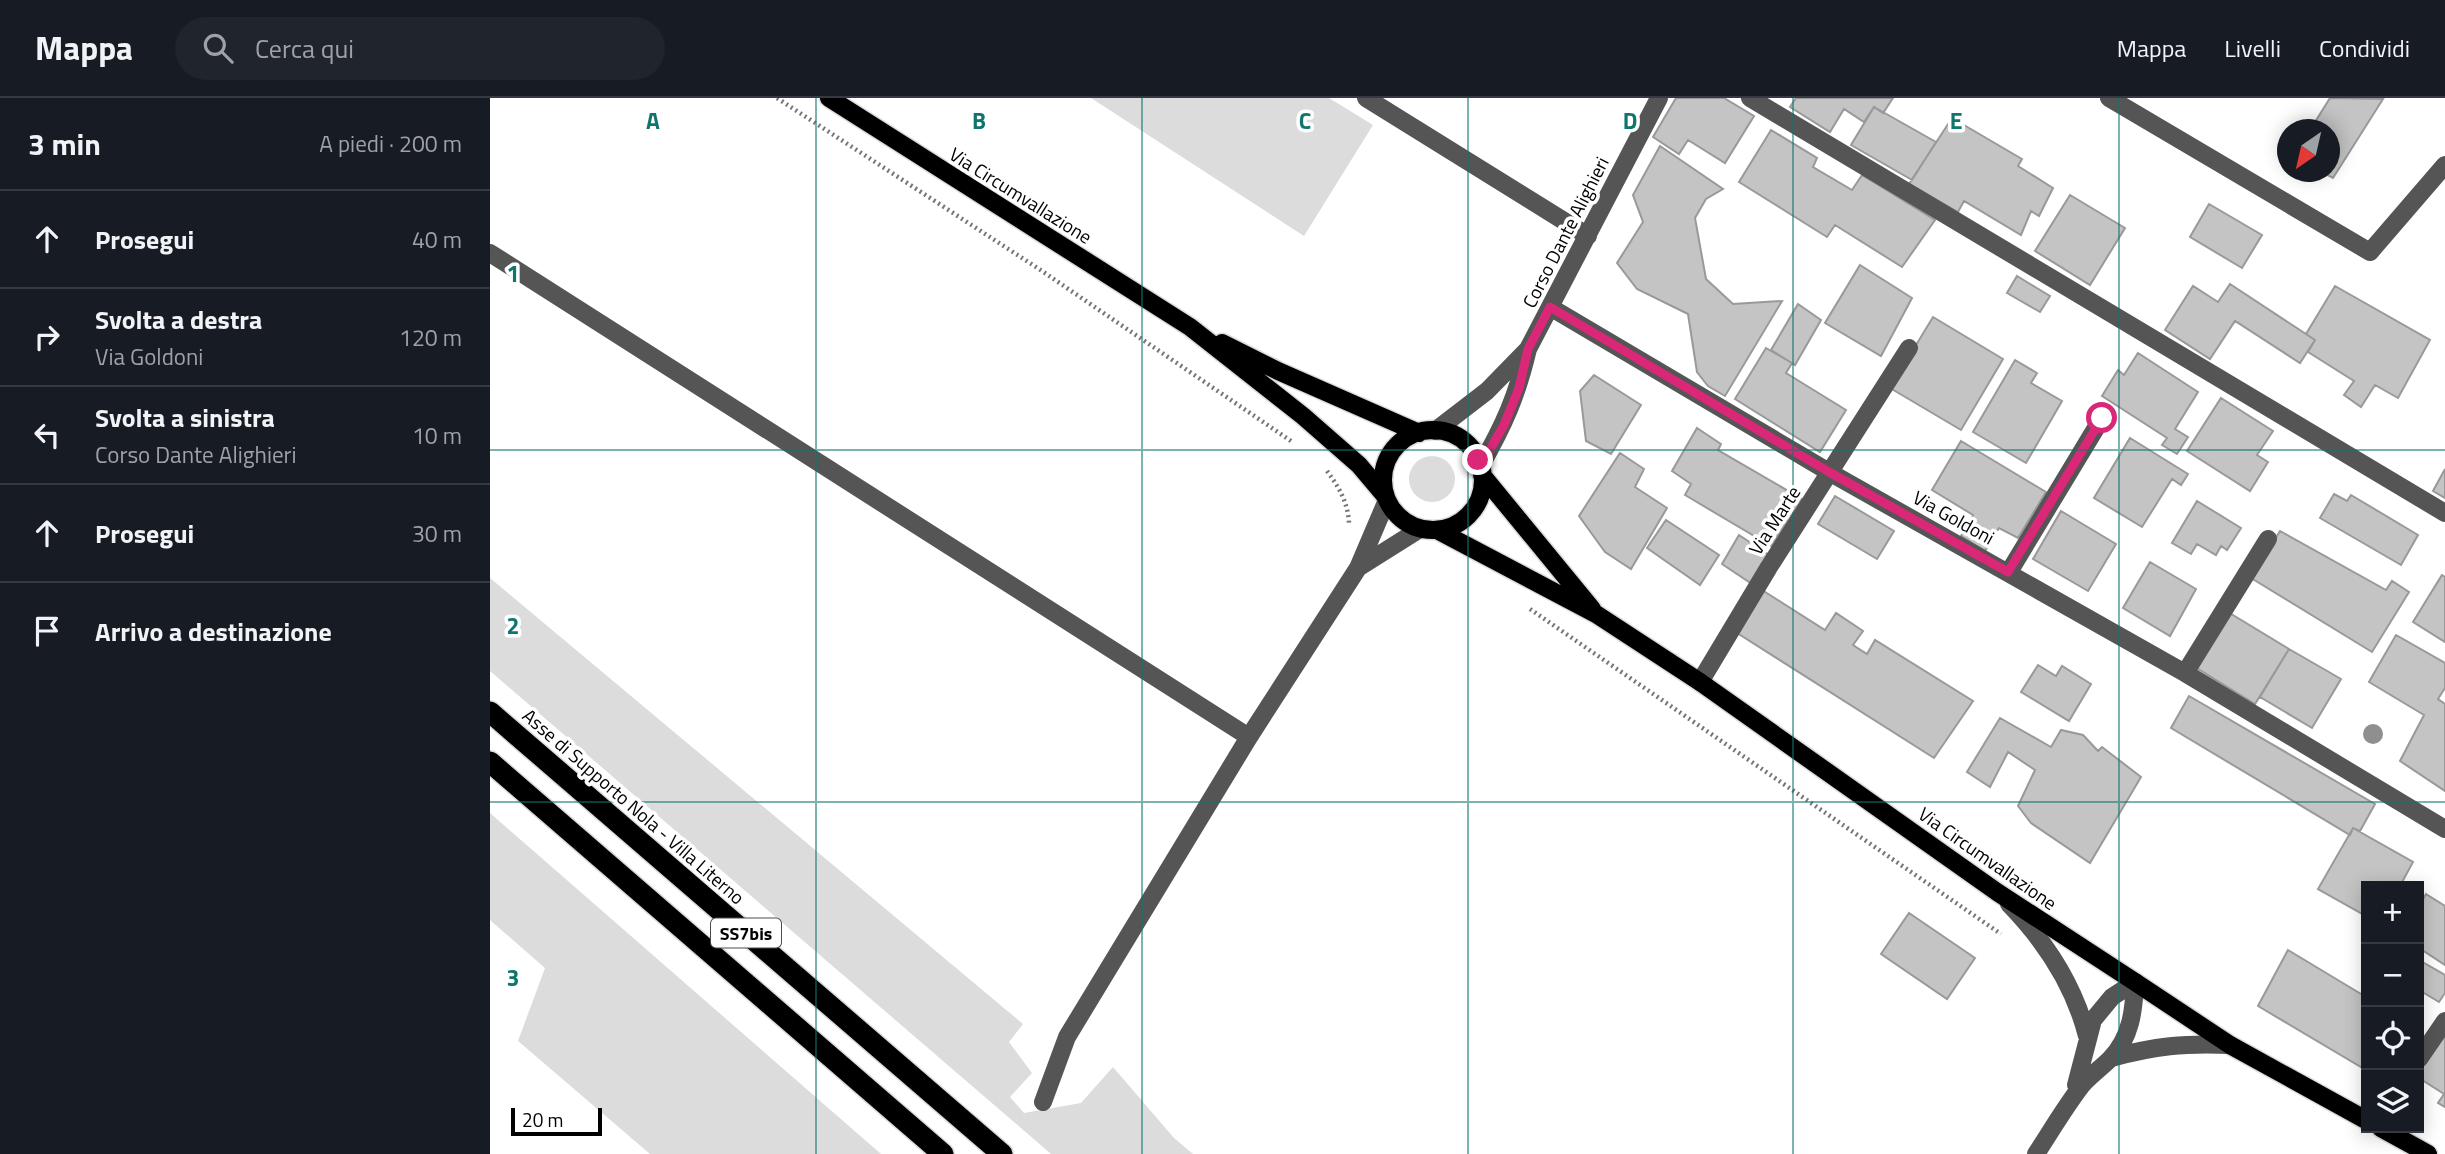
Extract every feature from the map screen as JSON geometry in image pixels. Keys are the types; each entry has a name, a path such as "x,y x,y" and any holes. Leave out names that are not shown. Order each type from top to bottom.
{"highway":[{"name":"Asse di Supporto Nola - Villa Literno","path":"490,712 1002,1154"},
{"name":"SS7bis","path":"490,762 943,1154"}],"main road":[{"name":"Via Circumvallazione","path":"829,98 1190,327 1303,416 1359,465 1387,498"},
{"name":"Via Circumvallazione","path":"1190,327 1278,370 1427,432"},
{"path":"1427,432 1450,434 1463,442 1474,453 1481,471 1481,491 1471,512 1452,526 1429,529 1401,518 1387,498 1383,473 1389,457 1398,445 1427,432"},
{"name":"Via Circumvallazione","path":"1481,471 1596,614"},
{"name":"Via Circumvallazione","path":"1429,529 1596,614 1700,682 1997,892 2230,1045 2361,1116"},
{"path":"2390,1133 2428,1154"}],"street":[{"path":"1366,98 1588,236"},
{"name":"Corso Dante Alighieri","path":"1528,349 1659,98"},
{"path":"1750,98 2445,513"},
{"path":"2109,98 2370,252 2445,165"},
{"path":"490,253 1249,737"},
{"name":"Via Goldoni","path":"1550,307 1829,472 2185,673 2445,829"},
{"name":"Via Marte","path":"1700,682 1909,348"},
{"path":"1427,432 1487,391 1528,349"},
{"path":"1481,471 1519,388 1528,349"},
{"path":"2008,572 2102,418"},
{"path":"1043,1102 1067,1037 1249,737 1358,568 1387,498"},
{"path":"1358,568 1429,529"},
{"path":"2185,673 2268,539"},
{"path":"1997,892 2036,932 2055,961 2081,1015 2087,1036"},
{"path":"2070,1101 2093,1020 2112,998 2135,982"},
{"path":"2036,1154 2070,1101 2092,1073 2111,1058 2127,1032 2133,1012 2135,982"},
{"path":"2424,1052 2445,1021"},
{"path":"2111,1058 2143,1049 2189,1043 2230,1045"}],"path":[{"path":"776,98 1042,271 1297,445"},
{"path":"1323,467 1340,490 1348,512 1350,534"},
{"path":"1521,603 2002,935"}],"shaded area":[{"path":"1091,98 1329,98 1373,125 1304,236"},
{"path":"1432,456 1448,463 1455,479 1448,495 1432,502 1416,495 1409,479 1416,463"},
{"path":"490,578 1023,1024 1009,1042 1032,1073 1010,1097 1024,1113 1081,1103 1113,1067 1174,1138 1193,1154 1051,1154 490,671"},
{"path":"490,813 881,1154 650,1154 518,1041 545,968 490,920"}],"building":[{"path":"1676,98 1724,98 1754,116 1725,163 1688,140 1679,154 1653,137"},
{"path":"1796,98 1893,98 1883,113 1874,107 1864,122 1844,109 1830,132 1790,107"},
{"path":"2330,98 2383,99 2340,167 2340,119 2317,119"},
{"path":"1874,107 1936,142 1912,180 1851,145"},
{"path":"1952,118 2022,159 2018,166 2053,188 2039,216 2031,211 2021,235 1964,201 1958,212 1909,184"},
{"path":"1771,130 1817,158 1813,167 1852,190 1862,175 1935,220 1902,267 1835,225 1827,237 1739,182"},
{"path":"1660,146 1723,189 1706,199 1695,218 1706,279 1733,304 1782,301 1725,396 1708,386 1697,372 1688,314 1637,289 1617,263 1643,222 1633,195"},
{"path":"2070,195 2125,228 2090,285 2035,251"},
{"path":"2209,204 2262,235 2242,268 2190,237"},
{"path":"1860,265 1912,298 1881,356 1825,323"},
{"path":"2017,276 2050,296 2040,312 2007,293"},
{"path":"2230,284 2315,340 2300,363 2235,321 2210,359 2165,330 2193,286 2218,302"},
{"path":"2335,286 2430,340 2398,398 2375,385 2361,407 2344,395 2354,381 2308,352 2315,340 2306,334"},
{"path":"1798,304 1821,320 1795,365 1771,350"},
{"path":"1933,317 2003,359 1961,430 1890,388"},
{"path":"1766,348 1792,363 1786,373 1846,410 1820,452 1735,399"},
{"path":"2138,353 2198,392 2175,429 2188,437 2177,454 2162,445 2167,438 2102,396 2118,370 2124,375"},
{"path":"2015,360 2037,373 2031,383 2062,401 2026,463 1973,432"},
{"path":"1594,375 1641,405 1611,454 1586,441 1580,391"},
{"path":"2221,398 2273,431 2257,455 2268,462 2250,491 2187,451"},
{"path":"1697,428 1721,444 1718,450 1802,499 1771,546 1685,495 1691,484 1672,471"},
{"path":"2130,438 2188,474 2181,485 2172,479 2142,527 2094,498"},
{"path":"1961,441 2046,492 2018,538 1999,528 1985,551 1961,536 1973,515 1932,490"},
{"path":"1620,453 1644,469 1635,487 1667,508 1631,569 1605,552 1579,516"},
{"path":"2445,469 2445,498 2433,491"},
{"path":"2334,494 2347,501 2351,495 2418,535 2401,565 2320,518"},
{"path":"1835,496 1894,531 1877,559 1818,524"},
{"path":"2197,501 2241,528 2227,550 2221,546 2216,555 2197,544 2191,554 2172,543"},
{"path":"2061,511 2116,544 2088,591 2033,559"},
{"path":"1666,520 1719,555 1700,585 1647,548"},
{"path":"2280,531 2386,590 2392,581 2409,592 2372,652 2251,578"},
{"path":"1739,535 1769,555 1752,584 1722,564"},
{"path":"2150,562 2196,589 2170,636 2123,608"},
{"path":"2442,575 2445,577 2445,642 2413,622"},
{"path":"1762,590 1825,630 1836,613 1863,631 1853,645 1867,654 1875,640 1973,701 1934,758 1737,633"},
{"path":"2228,612 2289,649 2255,704 2195,667"},
{"path":"2396,635 2445,663 2445,688 2438,699 2445,704 2445,791 2400,761 2424,715 2369,682"},
{"path":"2289,649 2341,679 2312,728 2260,697"},
{"path":"2038,665 2056,676 2062,666 2091,684 2069,721 2021,692"},
{"path":"2189,696 2375,804 2360,831 2353,828 2350,835 2171,728"},
{"path":"2000,718 2051,747 2061,730 2083,735 2098,751 2102,747 2141,777 2090,863 2031,823 2018,806 2035,770 2008,752 1990,787 1967,772"},
{"path":"2353,828 2413,862 2403,881 2361,881 2361,913 2318,889"},
{"path":"2426,894 2445,906 2445,965 2424,951"},
{"path":"1909,913 1975,958 1947,999 1881,954"},
{"path":"2288,950 2361,994 2361,1067 2258,1006"},
{"path":"2424,963 2445,975 2445,993 2439,1002 2424,993"},
{"path":"2445,1030 2445,1107 2438,1103 2444,1094 2424,1081 2424,1062"}],"route":[{"path":"1478,460 1480,467 1504,425 1519,388 1528,349 1550,307 1829,472 2008,572 2102,418"}]}
